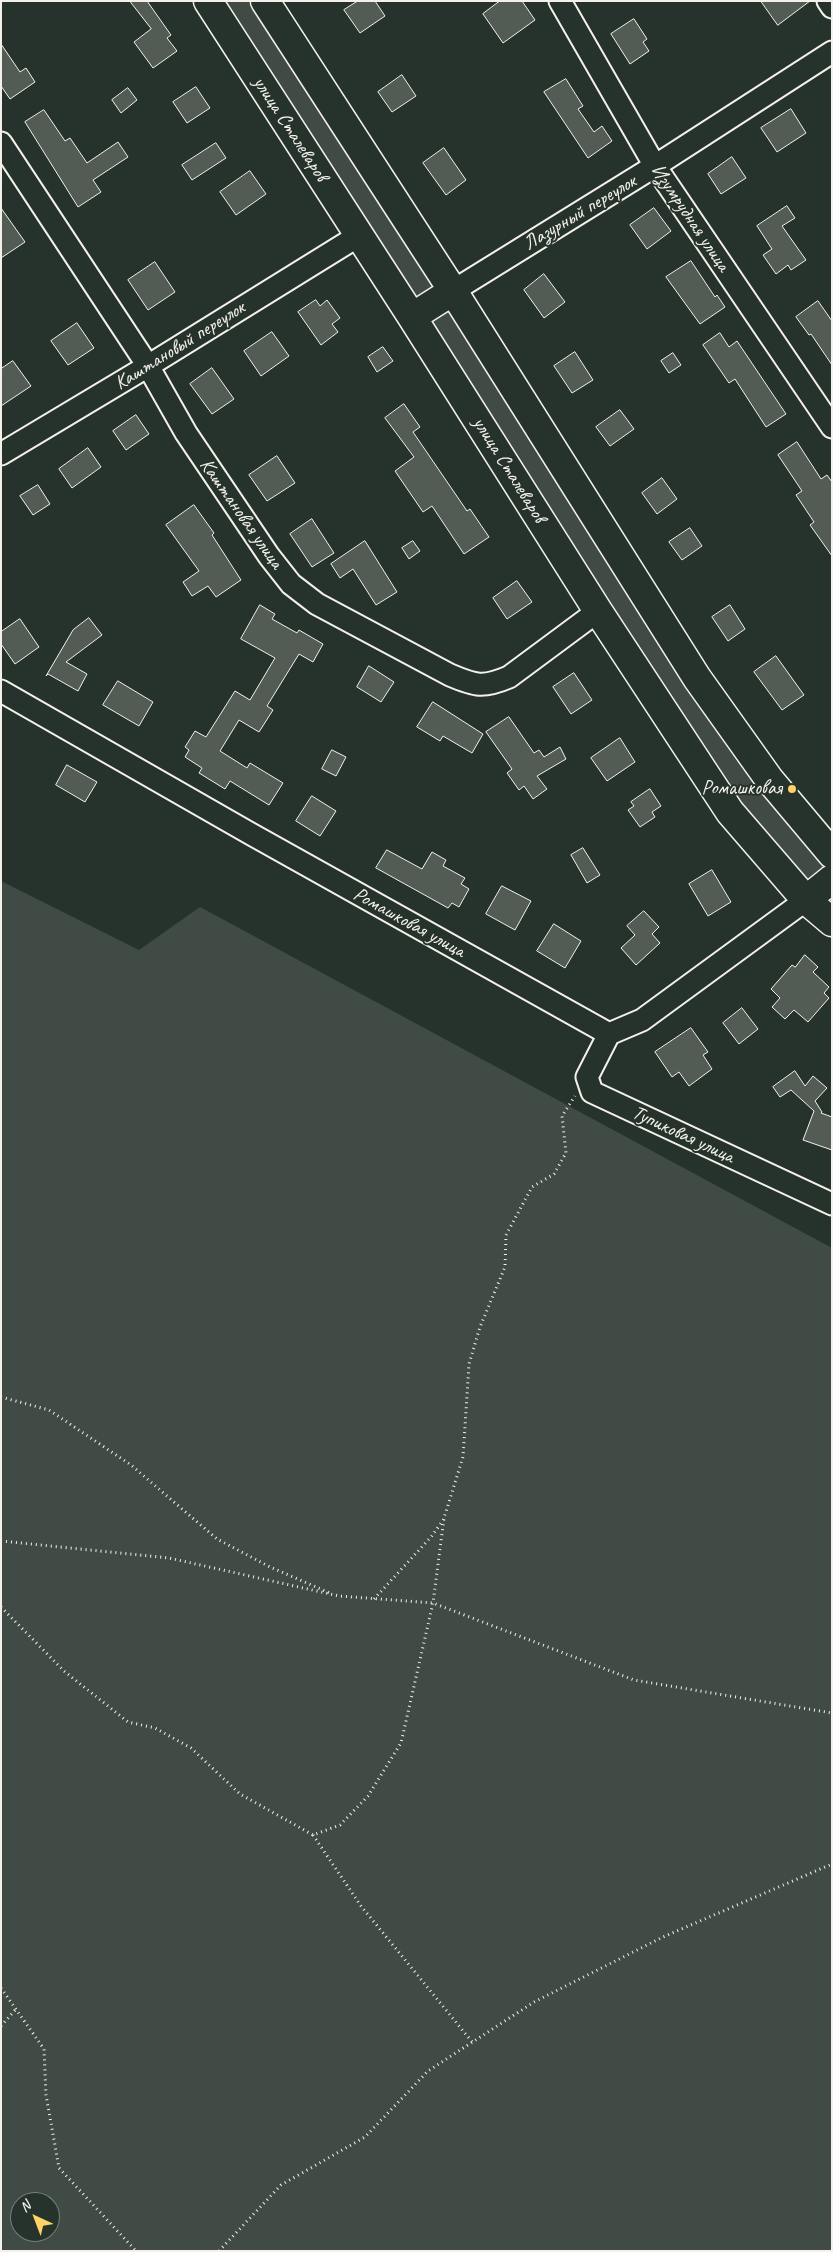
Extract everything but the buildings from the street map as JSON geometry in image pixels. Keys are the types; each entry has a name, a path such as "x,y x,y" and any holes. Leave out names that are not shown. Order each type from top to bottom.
{"main road":[{"name":"улица Сталеваров","path":"208,1 412,317 598,611 730,812 806,900 832,922"},
{"path":"265,1 452,291 697,678 770,779 832,854"},
{"path":"412,317 452,291"},
{"path":"806,900 832,878"}],"street":[{"name":"Изумрудная улица","path":"560,1 655,166 832,428"},
{"path":"828,1 832,7"},
{"name":"Лазурный переулок","path":"452,291 655,166 832,52"},
{"name":"Каштановая улица","path":"1,143 148,366 186,433 291,584 317,604 450,675 473,684 492,684 509,677 598,611"},
{"name":"Каштановый переулок","path":"1,454 148,366 358,236"},
{"name":"Ромашковая улица","path":"1,691 251,834 609,1034"},
{"path":"587,1078 609,1034 642,1020 806,900"},
{"name":"Тупиковая улица","path":"587,1078 592,1092 832,1204"}],"path":[{"path":"313,1835 340,1825 368,1796 401,1743 433,1603 444,1518 463,1457 469,1364 480,1327 505,1267 506,1235 532,1186 554,1174 566,1153 562,1116 587,1078"},
{"path":"1,1397 48,1410 131,1465 217,1539 270,1567 339,1596"},
{"path":"374,1599 431,1537 444,1518"},
{"path":"1,1541 169,1558 339,1596 433,1603 634,1680 832,1713"},
{"path":"1,1608 64,1670 128,1722 155,1728 191,1748 240,1794 313,1835 361,1906 473,2043"},
{"path":"219,2251 281,2185 366,2137 428,2071 534,2002 582,1976 681,1929 832,1864"},
{"path":"1,1988 17,2008 44,2049 46,2095 59,2168 136,2251"},
{"path":"1,2026 17,2008"}],"shaded area":[{"path":"219,1 257,1 437,287 415,301"},
{"path":"448,306 829,866 807,884 757,830 428,327 428,314"},
{"path":"1,881 139,950 200,907 832,1248 832,2251 1,2251"}],"place":[{"name":"Ромашковая","path":"792,789"}]}
